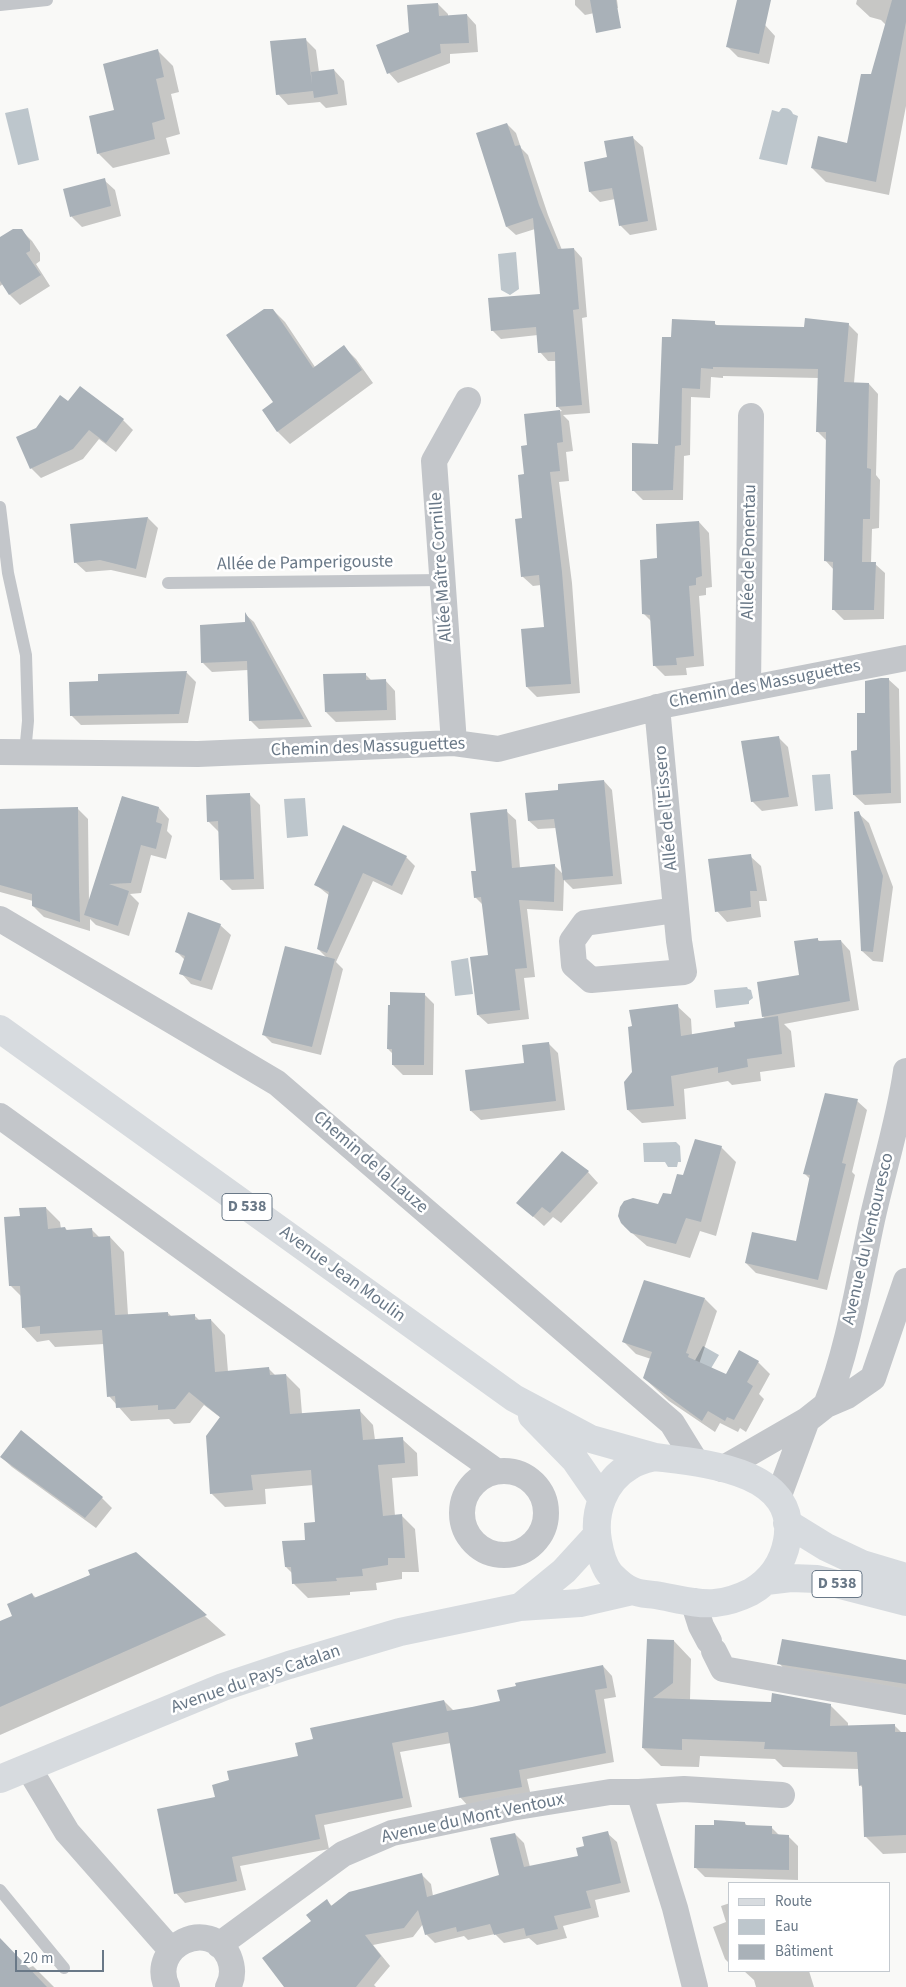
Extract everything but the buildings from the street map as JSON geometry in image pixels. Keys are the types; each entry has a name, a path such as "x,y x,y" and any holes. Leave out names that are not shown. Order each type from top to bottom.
{"main road":[{"name":"Avenue Jean Moulin","path":"0,1029 514,1398 591,1439 655,1457"},
{"name":"Avenue Jean Moulin","path":"514,1398 575,1460 602,1499"},
{"path":"655,1457 696,1462 748,1475 764,1484 782,1511 788,1536 786,1549 776,1570 766,1581 751,1592 715,1603 632,1591 611,1575 601,1558 596,1523 598,1508 602,1499 620,1473 631,1465 655,1457"},
{"name":"D 538","path":"782,1511 826,1547 862,1564 906,1577"},
{"name":"Avenue du Pays Catalan","path":"520,1607 564,1570 597,1535"},
{"name":"D 538","path":"766,1581 791,1578 817,1579 906,1602"},
{"name":"Avenue du Pays Catalan","path":"0,1780 223,1687 289,1665 400,1632 520,1607 580,1603 632,1591"}],"street":[{"name":"Allée Maître Cornille","path":"454,743 434,462 468,400"},
{"name":"Allée de Ponentau","path":"748,688 751,416"},
{"name":"Chemin des Massuguettes","path":"0,752 198,754 454,743 498,748 657,707 906,658"},
{"name":"Allée de l'Eissero","path":"657,707 676,910"},
{"name":"Chemin de la Lauze","path":"0,919 276,1083 672,1423 696,1462"},
{"name":"Avenue du Ventouresco","path":"782,1511 816,1413 833,1388 902,1099 906,1071"},
{"path":"0,1116 496,1471"},
{"path":"722,1468 847,1396 873,1378 906,1282"},
{"path":"692,1601 701,1626 723,1669 906,1702"},
{"path":"28,1767 67,1832 171,1950"},
{"name":"Avenue du Mont Ventoux","path":"219,1945 343,1854 392,1833 503,1810 610,1792 684,1789 782,1795"},
{"path":"639,1792 675,1908 695,1987"},
{"path":"167,1987 163,1971 165,1960 171,1950 179,1943 194,1938 210,1939 226,1952 231,1962 232,1972 228,1987"}],"lane":[{"path":"0,5 47,0"},
{"path":"0,507 8,573 26,655 28,721 26,753"},
{"name":"Allée de Pamperigouste","path":"168,583 443,580"},
{"path":"0,1890 64,1968"}],"water":[{"path":"28,108 39,160 18,165 5,113"},
{"path":"782,108 789,109 798,116 787,165 759,159 772,110 779,112"},
{"path":"516,252 519,289 510,295 501,290 498,254"},
{"path":"830,774 833,809 815,811 812,775"},
{"path":"305,798 308,836 287,838 284,799"},
{"path":"468,958 473,994 455,996 451,961"},
{"path":"747,987 751,990 753,998 749,1001 749,1004 716,1008 714,990"},
{"path":"676,1142 680,1146 681,1162 678,1162 677,1167 668,1167 665,1162 644,1162 643,1143"},
{"path":"703,1346 719,1355 698,1390 683,1382"}]}
